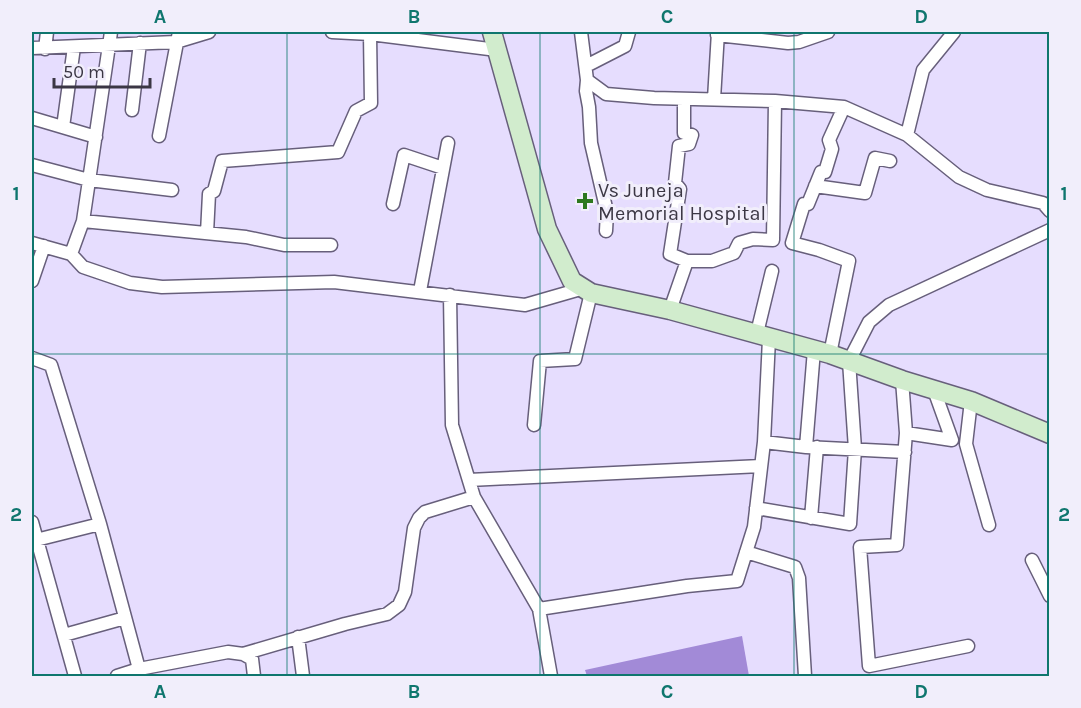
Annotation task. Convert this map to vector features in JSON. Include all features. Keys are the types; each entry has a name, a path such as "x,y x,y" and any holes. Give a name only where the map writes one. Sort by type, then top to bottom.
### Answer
{"main road":[{"path":"492,32 547,229 572,280 587,290 670,310 822,352 971,401 1050,434"}],"street":[{"path":"45,49 47,32"},
{"path":"71,254 83,220 111,32"},
{"path":"32,48 140,43 209,32"},
{"path":"332,32 370,34 497,50"},
{"path":"581,32 586,66 591,143 607,212 606,231"},
{"path":"586,66 626,46 629,32"},
{"path":"714,99 717,33 788,43 799,42 828,32"},
{"path":"907,135 923,70 954,32"},
{"path":"207,233 209,194 214,191 222,161 338,152 356,111 371,103 370,34"},
{"path":"159,136 177,37"},
{"path":"132,110 140,43"},
{"path":"63,127 74,47"},
{"path":"587,80 606,94 775,101 844,107 907,135 960,177 987,190 1043,203 1050,211"},
{"path":"684,99 684,133 692,135 689,144 679,146 675,183 680,189 670,254 687,261 712,261 734,253 739,243 753,239 773,240 775,101"},
{"path":"811,518 811,447 822,352 849,261 792,243 804,204 808,204 821,172 825,172 832,149 829,140 844,107"},
{"path":"32,118 96,137"},
{"path":"420,291 448,143"},
{"path":"393,204 404,155 443,168"},
{"path":"815,186 865,193 875,158 890,161"},
{"path":"32,165 89,180 172,190"},
{"path":"83,220 246,237 284,245 331,245"},
{"path":"756,508 850,524 855,450 849,361 868,322 889,305 1050,230"},
{"path":"32,243 71,254 83,267 130,284 162,287 334,282 525,305 587,290 575,359 540,361 534,425"},
{"path":"32,281 44,246"},
{"path":"670,310 687,261"},
{"path":"539,609 687,586 737,581 754,527 764,442 763,336 772,271"},
{"path":"450,295 452,425 474,497 539,609 551,676"},
{"path":"32,358 51,365 100,524 139,669"},
{"path":"902,380 906,433 897,545 860,547 869,666 968,646"},
{"path":"906,433 952,440 934,390"},
{"path":"971,401 966,444 989,525"},
{"path":"764,442 905,452"},
{"path":"469,480 761,466"},
{"path":"243,654 387,614 399,605 405,592 414,528 418,518 432,509 474,497"},
{"path":"32,522 34,541 75,676"},
{"path":"34,541 100,524"},
{"path":"746,552 795,567 800,579 805,676"},
{"path":"1032,560 1050,596"},
{"path":"64,635 125,618"},
{"path":"298,638 303,676"},
{"path":"117,676 139,669 228,652 243,654 252,659 254,676"}],"shaded area":[{"path":"742,636 749,676 587,676 585,670"}],"place":[{"name":"Vs Juneja Memorial Hospital","path":"585,201"}]}
